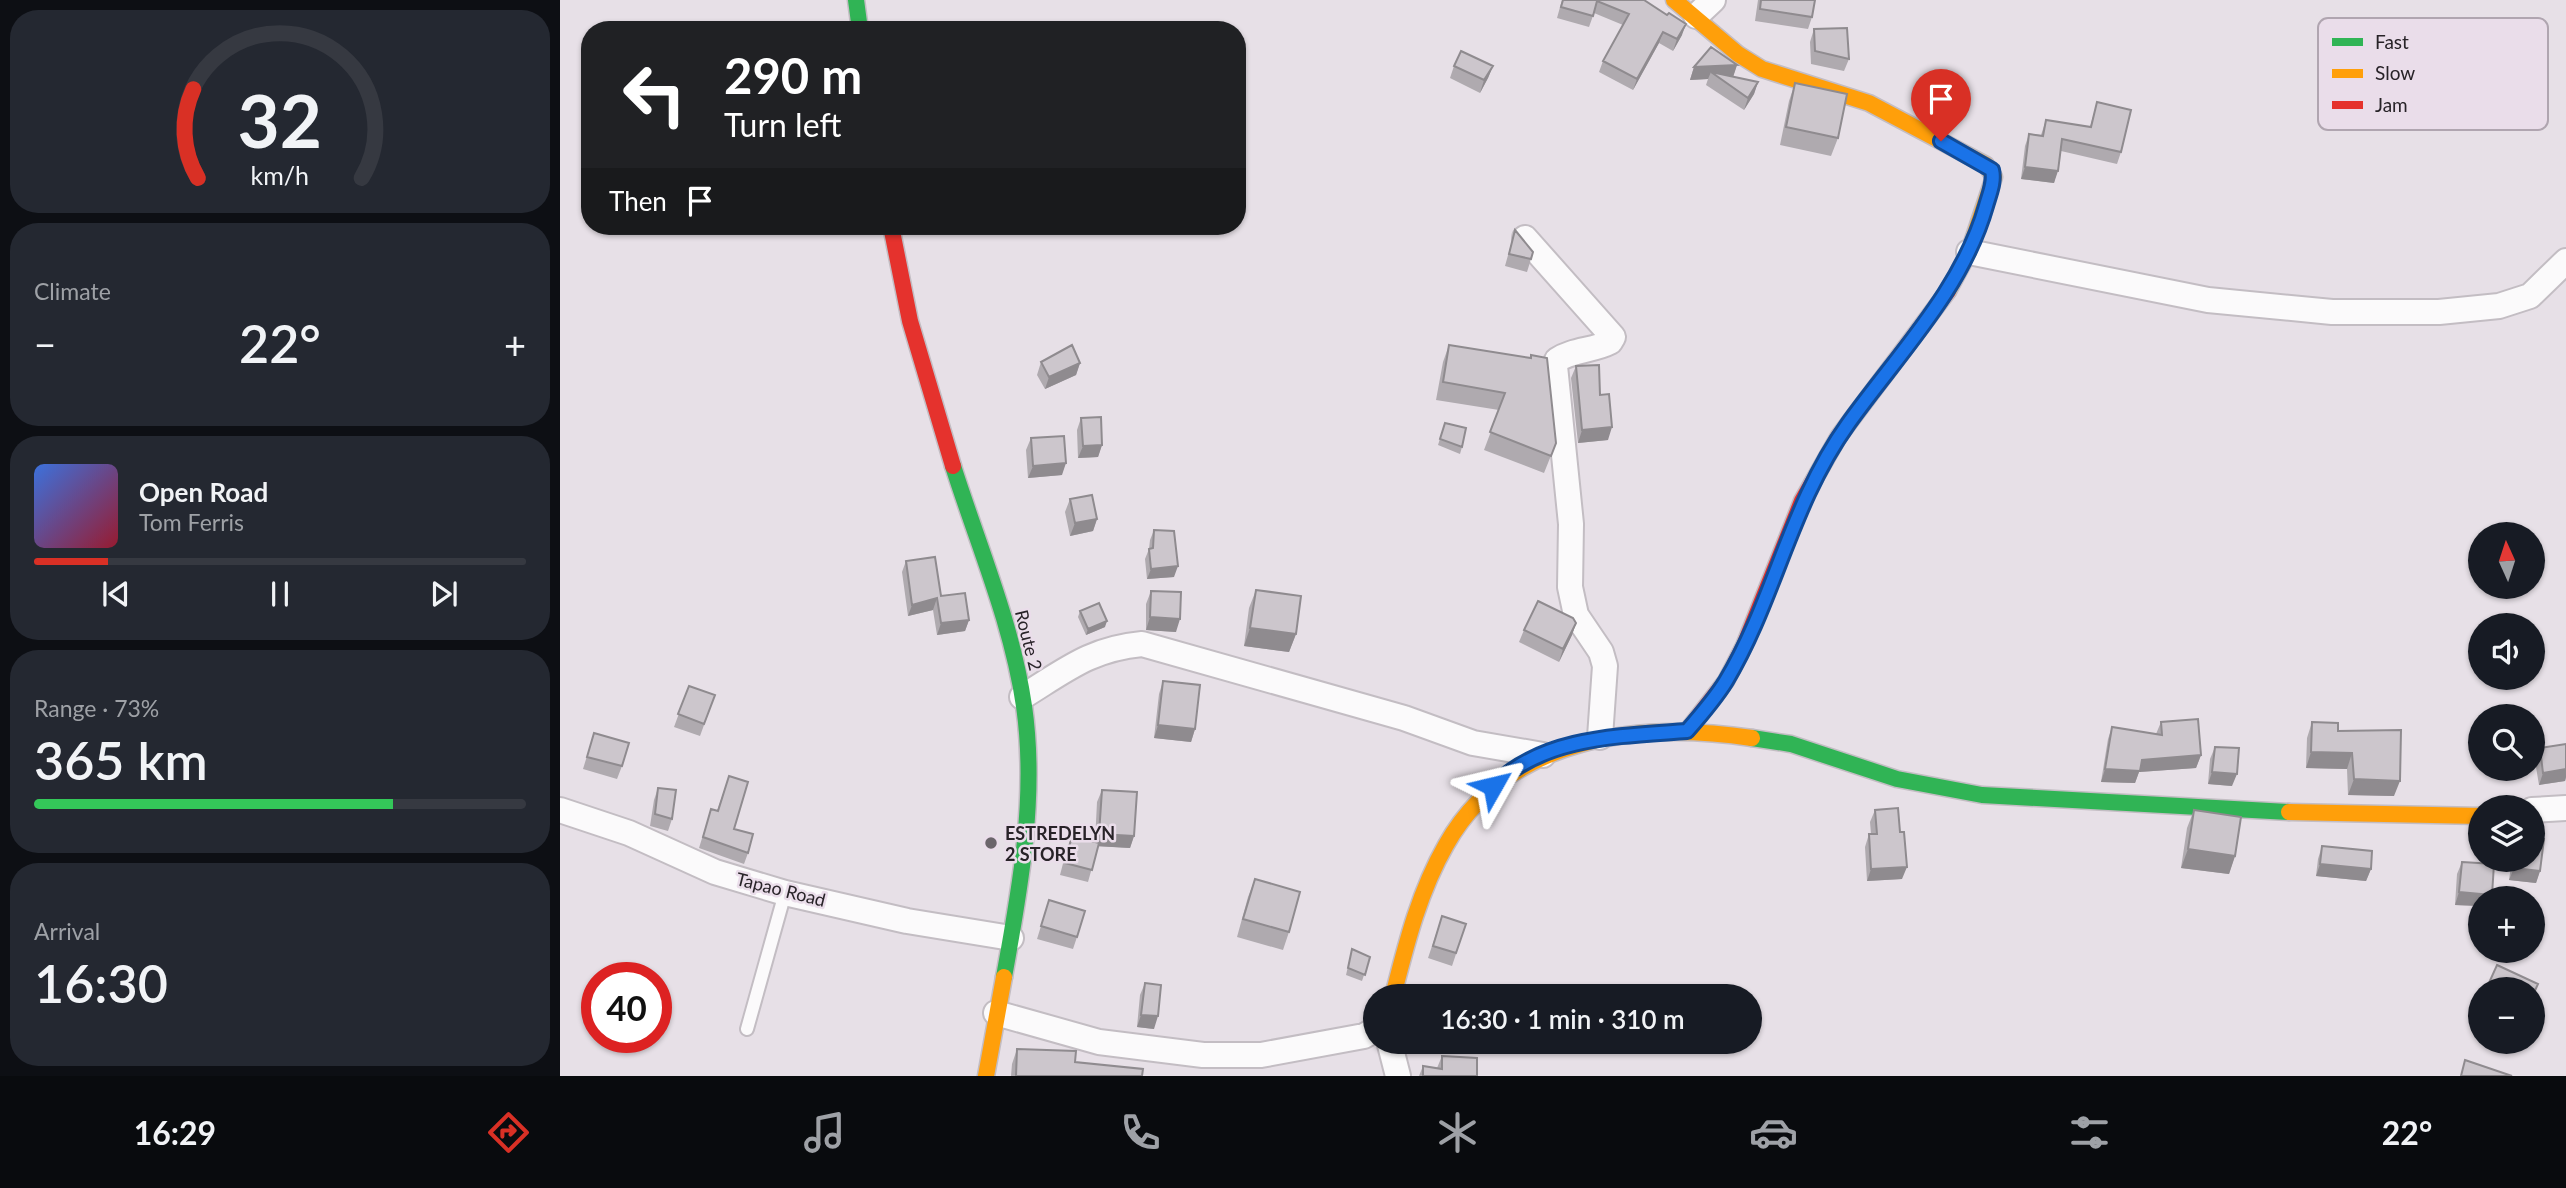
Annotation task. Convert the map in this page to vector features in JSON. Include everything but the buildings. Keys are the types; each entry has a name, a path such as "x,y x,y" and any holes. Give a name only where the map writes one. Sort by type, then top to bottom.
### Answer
{"main road":[{"path":"856,0 859,21"},
{"path":"1674,0 1704,8 1723,44 1764,70 1843,92 1885,109 1958,152 1989,166 1994,177 1969,252 1946,294 1892,362 1839,436 1802,501 1744,646 1726,681 1687,731"},
{"name":"Route 2","path":"893,235 916,341 956,476 1001,605 1022,697 1028,742 1026,809 1011,938 986,1076"},
{"path":"1395,984 1406,946 1430,884 1458,825 1505,774 1543,755 1600,737 1687,731 1784,743 1913,783 1965,793 2268,813 2468,816"}],"street":[{"path":"1525,238 1612,337 1610,342 1600,347 1575,350 1557,360 1555,366 1570,524 1570,587 1576,614 1601,652 1605,666 1600,737"},
{"path":"1969,252 2208,300 2332,312 2440,312 2499,306 2530,296 2566,261"},
{"path":"1022,697 1088,656 1112,647 1142,644 1404,718 1473,743 1543,755"},
{"path":"2545,809 2566,808"},
{"name":"Tapao Road","path":"560,810 629,833 715,872 785,893 907,921 1011,938"},
{"path":"996,1013 1099,1042 1203,1055 1261,1055 1363,1036"},
{"path":"1392,1054 1398,1076"}],"lane":[{"path":"747,1029 785,893"}],"traffic: fast":[{"path":"856,0 859,21"},
{"path":"953,466 1011,645 1019,675 1028,740 1025,842 1004,977"},
{"path":"1752,738 1791,744 1897,779 1982,795 2289,812"}],"traffic: slow":[{"path":"1674,0 1738,54 1762,69 1869,103 1986,165 1994,177 1969,252 1948,291"},
{"path":"1396,984 1414,919 1428,881 1446,845 1472,808 1504,780 1540,759 1580,744 1622,736 1665,732 1752,738"},
{"path":"2289,812 2468,816"},
{"path":"986,1076 1004,977"}],"traffic: jam":[{"path":"893,235 910,321 953,466"},
{"path":"1687,731 1726,681 1744,646 1802,501 1839,436 1948,291"}],"place":[{"name":"ESTREDELYN 2 STORE","path":"991,843"}],"route":[{"path":"1493,786 1505,774 1533,759 1600,737 1687,731 1713,700 1744,646 1802,501 1839,436 1892,362 1946,294 1969,252 1994,177 1989,166 1941,141"}]}
